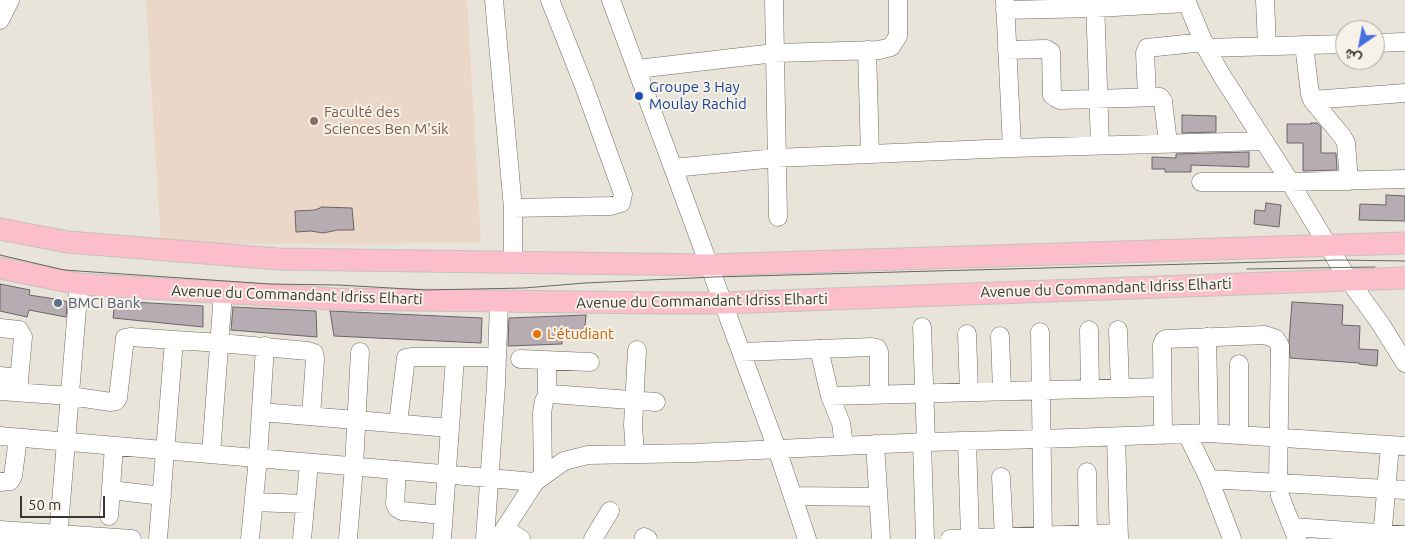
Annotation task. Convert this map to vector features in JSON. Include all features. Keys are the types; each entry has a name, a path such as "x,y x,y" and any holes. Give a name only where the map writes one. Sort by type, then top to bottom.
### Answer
{"main road":[{"path":"0,229 68,242 278,259 709,266 1405,243"},
{"name":"Avenue du Commandant Idriss Elharti","path":"0,268 79,284 334,299 724,304 1405,278"}],"street":[{"path":"0,20 10,0"},
{"path":"494,0 513,208 513,263"},
{"path":"513,208 611,206 621,203 623,194 584,86 550,0"},
{"path":"612,0 777,449 807,539"},
{"path":"774,0 778,217"},
{"path":"637,68 775,53 879,50 891,47 898,36 898,0"},
{"path":"1265,0 1267,46"},
{"path":"1012,148 1005,5 1186,2 1205,45 1222,76 1290,182 1348,279 1396,336 1405,363"},
{"path":"1096,4 1100,145"},
{"path":"1385,43 1405,42"},
{"path":"1147,96 1144,54 1147,48 1205,45 1335,44"},
{"path":"1304,45 1312,100 1346,143 1348,181"},
{"path":"1007,50 1046,49 1051,52 1052,95 1060,100 1160,97 1163,101 1168,143"},
{"path":"867,50 870,154"},
{"path":"1312,100 1405,93"},
{"path":"674,168 776,158 1012,148 1264,141"},
{"path":"1201,182 1405,179"},
{"path":"58,536 64,442 70,396 79,284"},
{"path":"211,454 223,293"},
{"path":"485,539 499,302"},
{"path":"922,327 925,539"},
{"path":"0,328 19,330 23,336 19,385"},
{"path":"1089,330 1090,389"},
{"path":"1118,330 1120,388"},
{"path":"1040,332 1043,537"},
{"path":"967,334 969,392"},
{"path":"1000,336 1002,391"},
{"path":"1163,435 1162,345 1164,340 1271,336 1279,343 1278,483 1280,496 1295,533 1405,535"},
{"path":"1206,337 1209,432"},
{"path":"0,376 19,385 70,396 111,402 116,401 118,398 125,338 220,342 308,351 314,353 315,359 311,416"},
{"path":"158,539 174,340"},
{"path":"250,539 258,458 265,346"},
{"path":"741,352 877,348 879,352 879,394"},
{"path":"819,349 830,396 841,423 844,446"},
{"path":"635,454 633,425 637,350"},
{"path":"348,539 360,352"},
{"path":"398,423 406,358 411,356 497,357"},
{"path":"442,539 456,358"},
{"path":"520,359 590,362"},
{"path":"539,478 542,413 547,396 546,360"},
{"path":"1239,364 1239,434"},
{"path":"0,391 19,385"},
{"path":"830,396 1162,387"},
{"path":"547,396 552,394 656,402"},
{"path":"261,412 450,428"},
{"path":"521,539 502,534 539,478 564,461 588,455 924,442 1116,437 1209,432 1398,446 1386,489 1382,536"},
{"path":"1186,434 1209,479 1232,539"},
{"path":"0,482 10,481 13,476 9,437 490,478 539,478"},
{"path":"950,539 1119,536 1116,437"},
{"path":"967,441 970,538"},
{"path":"875,444 881,539"},
{"path":"109,516 114,446"},
{"path":"302,539 309,463"},
{"path":"396,470 395,504 397,508 444,515"},
{"path":"1087,472 1088,536"},
{"path":"1001,477 1004,537"},
{"path":"1209,479 1405,490"},
{"path":"111,490 162,496"},
{"path":"793,496 878,496"},
{"path":"254,502 305,504"},
{"path":"593,539 610,511"},
{"path":"0,530 58,536 132,539"}],"shaded area":[{"name":"Faculté des Sciences Ben M'sik","path":"146,0 467,0 481,243 161,244"}],"building":[{"path":"1182,115 1216,116 1216,132 1182,133"},
{"path":"1317,123 1321,127 1321,153 1336,153 1337,170 1303,171 1303,143 1287,143 1287,124"},
{"path":"1249,152 1249,167 1191,165 1191,172 1165,172 1165,169 1152,169 1152,157 1176,158 1176,154"},
{"path":"1386,195 1405,196 1405,221 1359,220 1360,204 1386,205"},
{"path":"1266,203 1281,205 1279,227 1254,224 1255,210 1265,211"},
{"path":"322,207 352,208 354,230 338,230 323,233 311,231 296,232 295,211 315,210"},
{"path":"0,284 30,290 29,295 67,302 66,317 29,310 27,317 0,311"},
{"path":"115,301 203,306 203,327 113,318"},
{"path":"1292,302 1343,305 1342,325 1360,326 1359,349 1378,350 1377,366 1290,358 1289,341"},
{"path":"233,307 316,311 317,337 231,330"},
{"path":"330,311 482,318 481,343 334,336"},
{"path":"586,315 584,338 562,336 562,344 508,346 509,318"}],"tram line":[{"path":"0,255 64,270 270,284 338,285 426,290 524,288 714,277 1337,260 1405,261"},
{"path":"1247,269 1375,267"}],"place":[{"name":"Groupe 3 Hay Moulay Rachid","path":"639,96"},
{"name":"Faculté des Sciences Ben M'sik","path":"314,121"},
{"name":"BMCI Bank","path":"58,303"},
{"name":"L'étudiant","path":"537,334"}]}
